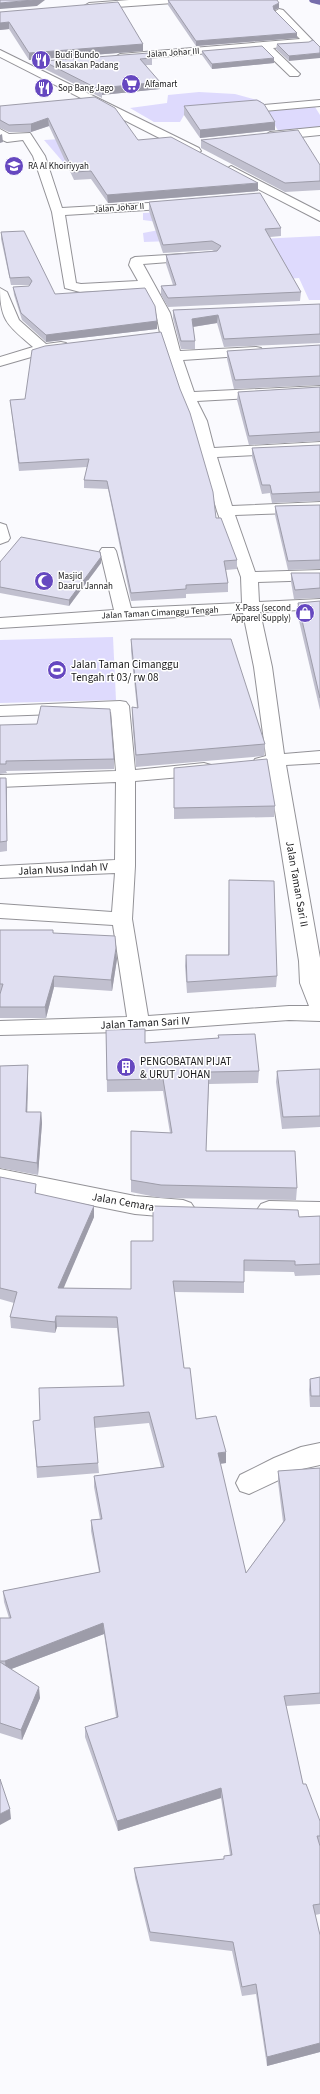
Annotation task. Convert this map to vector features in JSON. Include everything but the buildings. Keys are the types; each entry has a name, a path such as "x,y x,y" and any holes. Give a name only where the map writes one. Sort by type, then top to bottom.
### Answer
{"street":[{"path":"81,7 173,0"},
{"path":"279,12 301,34 314,33"},
{"name":"Jalan Johar III","path":"108,58 309,42 301,34"},
{"path":"266,46 294,74"},
{"path":"0,53 27,65 203,155"},
{"path":"27,65 49,63"},
{"path":"73,102 95,100"},
{"path":"264,108 318,106"},
{"path":"259,137 320,131"},
{"path":"0,133 7,138 26,136 39,156 54,204 58,212 70,285 80,288 147,284"},
{"path":"184,145 206,142"},
{"path":"223,166 320,217"},
{"path":"256,197 276,194"},
{"name":"Jalan Johar II","path":"58,212 189,203"},
{"path":"295,205 320,203"},
{"name":"Jalan Taman Sari II","path":"212,255 155,258 136,262 140,273 163,313 167,333 188,398 200,421 225,511 249,577 251,608 264,667 276,760 310,961 311,983 320,1008"},
{"path":"16,290 0,291 13,322 43,349"},
{"path":"163,313 178,312"},
{"path":"152,335 167,333"},
{"path":"0,362 43,349 74,344"},
{"path":"175,356 267,351"},
{"path":"188,398 320,390"},
{"path":"209,453 320,447"},
{"path":"225,511 320,507"},
{"path":"0,528 2,538 0,539"},
{"path":"108,551 124,614"},
{"path":"249,577 320,575"},
{"name":"Jalan Taman Cimanggu Tengah","path":"0,623 124,614 320,604"},
{"path":"0,711 120,706 126,776 125,866 122,920 139,1024"},
{"path":"244,765 276,760 320,757"},
{"path":"0,781 126,776 220,768"},
{"name":"Jalan Nusa Indah IV","path":"0,872 125,866"},
{"path":"0,911 122,920"},
{"name":"Jalan Taman Sari IV","path":"0,1028 139,1024 289,1014 320,1014"},
{"name":"Jalan Cemara","path":"0,1178 135,1205 160,1208 208,1209"},
{"path":"248,1210 320,1211"},
{"path":"249,1483 295,1461 310,1455 320,1454"}],"shaded area":[{"path":"199,92 235,94 261,101 262,110 184,115 180,122 154,122 130,108 167,103 168,95"},
{"path":"315,107 320,115 320,129 279,132 266,111"},
{"path":"61,139 69,169 44,140"},
{"path":"187,211 198,240 144,242 143,233 159,230 158,222 143,220 143,213"},
{"path":"320,236 320,300 309,300 299,278 255,282 237,240"},
{"name":"Jalan Taman Cimanggu Tengah rt 03/ rw 08","path":"113,637 116,700 0,703 0,640"}],"waterway":[{"path":"312,0 320,2"}],"place":[{"name":"Budi Bundo Masakan Padang","path":"41,60"},
{"name":"Alfamart","path":"131,84"},
{"name":"Sop Bang Jago","path":"44,88"},
{"name":"RA Al Khoiriyyah","path":"14,166"},
{"name":"Masjid Daarul Jannah","path":"44,581"},
{"name":"X-Pass (second Apparel Supply)","path":"305,613"},
{"name":"Jalan Taman Cimanggu Tengah rt 03/ rw 08","path":"57,670"},
{"name":"PENGOBATAN PIJAT & URUT JOHAN","path":"126,1067"}]}
